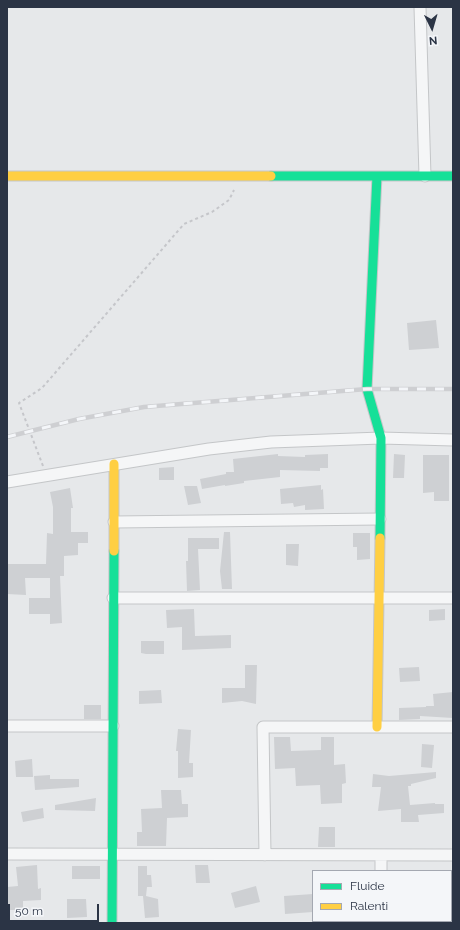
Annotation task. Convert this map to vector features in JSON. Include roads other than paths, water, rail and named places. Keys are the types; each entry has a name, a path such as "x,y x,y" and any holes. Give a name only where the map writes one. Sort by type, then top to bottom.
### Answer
{"street":[{"path":"420,7 425,176"},
{"path":"7,176 453,176"},
{"path":"377,176 367,389 381,438 377,727"},
{"path":"7,482 209,449 271,442 381,438 453,440"},
{"path":"112,923 114,464"},
{"path":"114,522 380,519"},
{"path":"113,598 453,598"},
{"path":"7,726 113,726"},
{"path":"265,855 263,727 453,727"},
{"path":"7,854 453,855"},
{"path":"381,855 381,870"}],"railway":[{"path":"7,437 79,419 144,407 367,389 453,389"}]}
